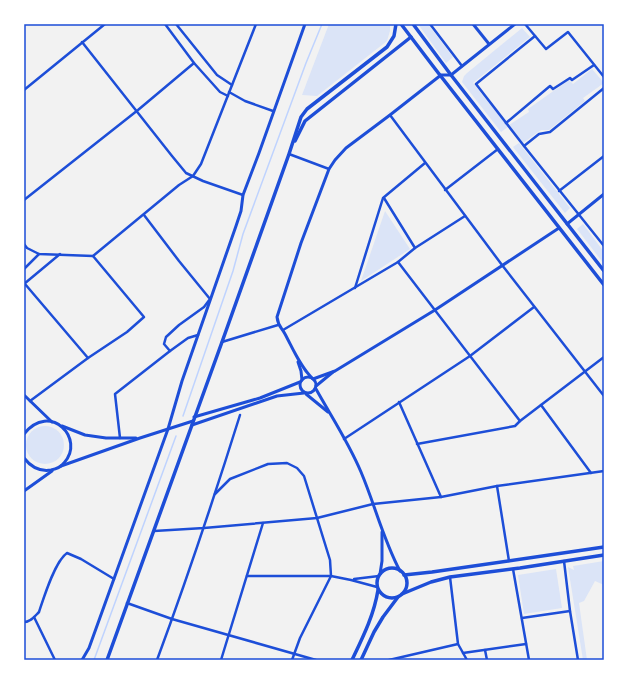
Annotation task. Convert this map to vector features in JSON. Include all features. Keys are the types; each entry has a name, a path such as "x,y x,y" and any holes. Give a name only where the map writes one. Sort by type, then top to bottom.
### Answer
{"main road":[{"path":"107,660 222,342 301,117 307,109 386,47 394,36 396,24"},
{"path":"401,24 604,286"},
{"path":"413,24 450,75 604,271"},
{"path":"289,154 305,121 411,37"},
{"path":"404,575 604,547"},
{"path":"361,660 380,622 398,597 402,594 431,582 450,577 604,555"},
{"path":"352,660 372,615 376,602 378,589 377,583 383,571 392,568 400,571 404,575 406,584 402,594"},
{"path":"378,589 381,594 389,598 398,597"}],"street":[{"path":"24,90 105,24"},
{"path":"165,24 194,63 220,92 228,96"},
{"path":"176,24 217,75 232,85"},
{"path":"24,244 27,248 39,254 93,256 179,185 193,176 201,164 256,24"},
{"path":"82,660 89,648 168,429 182,381 241,211 243,195 305,24"},
{"path":"430,24 462,66"},
{"path":"473,24 489,44"},
{"path":"400,571 382,530 360,470 316,387 316,382 306,373 283,330 278,325 276,317 301,243 329,169 335,160 346,148 441,75 450,75 458,70 515,24"},
{"path":"524,24 546,49 568,32 604,77"},
{"path":"535,36 476,84 604,246"},
{"path":"82,42 186,173 203,181 243,195"},
{"path":"24,200 194,63"},
{"path":"506,123 550,86 553,89 570,78 572,80 594,64"},
{"path":"600,73 604,70"},
{"path":"524,146 539,134 550,132 604,88"},
{"path":"229,92 245,101 274,111"},
{"path":"390,115 502,265 604,396"},
{"path":"445,190 498,149"},
{"path":"289,154 329,169"},
{"path":"560,191 604,156"},
{"path":"355,288 384,198 426,163"},
{"path":"567,224 604,195"},
{"path":"384,198 415,248"},
{"path":"144,215 210,300"},
{"path":"283,330 398,262 415,248 465,216"},
{"path":"24,458 29,465 36,469 45,471 54,469 140,438 277,396 313,392 316,387 335,371 435,310 559,228"},
{"path":"24,269 39,254"},
{"path":"60,254 25,284 88,358"},
{"path":"30,401 126,332 144,317 93,256"},
{"path":"398,262 520,421"},
{"path":"170,351 164,344 166,337 179,325 204,307 210,300"},
{"path":"344,439 470,356 534,307"},
{"path":"222,342 278,325"},
{"path":"120,438 114,394 188,338 198,335"},
{"path":"417,444 515,426 604,356"},
{"path":"297,358 301,371 300,388 330,415"},
{"path":"193,421 260,398 301,381 306,377 312,378 335,371"},
{"path":"24,395 52,422"},
{"path":"399,402 441,497"},
{"path":"541,405 591,473"},
{"path":"157,660 204,528 240,416"},
{"path":"24,434 29,427 44,421 52,422 86,435 106,438 140,438"},
{"path":"59,425 65,430 71,442 69,455 61,466"},
{"path":"215,494 230,479 268,464 288,463 297,468 304,476 330,560 331,576 300,638 292,660"},
{"path":"24,491 54,469"},
{"path":"153,531 317,518 373,504 441,497 497,486 604,471"},
{"path":"497,486 508,561"},
{"path":"221,660 263,522"},
{"path":"351,580 380,575 382,561 382,530"},
{"path":"24,622 27,622 39,612 57,564 63,555 67,553 81,559 114,578"},
{"path":"564,561 578,660"},
{"path":"513,569 529,660"},
{"path":"247,576 331,576 351,580 378,589"},
{"path":"450,577 458,644 467,660"},
{"path":"128,603 172,619 316,660"},
{"path":"522,618 570,611"},
{"path":"34,617 55,660"},
{"path":"389,660 458,644"},
{"path":"463,653 526,644"},
{"path":"485,650 487,660"}],"shaded area":[{"path":"329,24 390,24 390,31 387,41 317,96 302,95"},
{"path":"418,24 428,24 453,57 446,63"},
{"path":"522,28 530,37 473,83 508,127 501,132 462,82 467,73"},
{"path":"592,69 604,83 583,98 585,101 549,130 541,130 523,143 509,125 529,112 528,109 569,80 573,84"},
{"path":"519,143 570,208 565,213 513,147"},
{"path":"385,211 410,249 361,281"},
{"path":"583,224 604,252 604,264 577,229"},
{"path":"45,426 55,429 61,435 64,445 61,455 55,461 45,464 35,461 29,455 26,445 29,435 35,429"},
{"path":"604,561 604,585 595,581 584,601 579,603 587,660 583,660 568,567 574,570 573,566"},
{"path":"556,569 562,608 524,614 518,575"}],"waterway":[{"path":"183,416 233,271 243,234 306,63 322,24"},
{"path":"94,660 176,436"}]}
